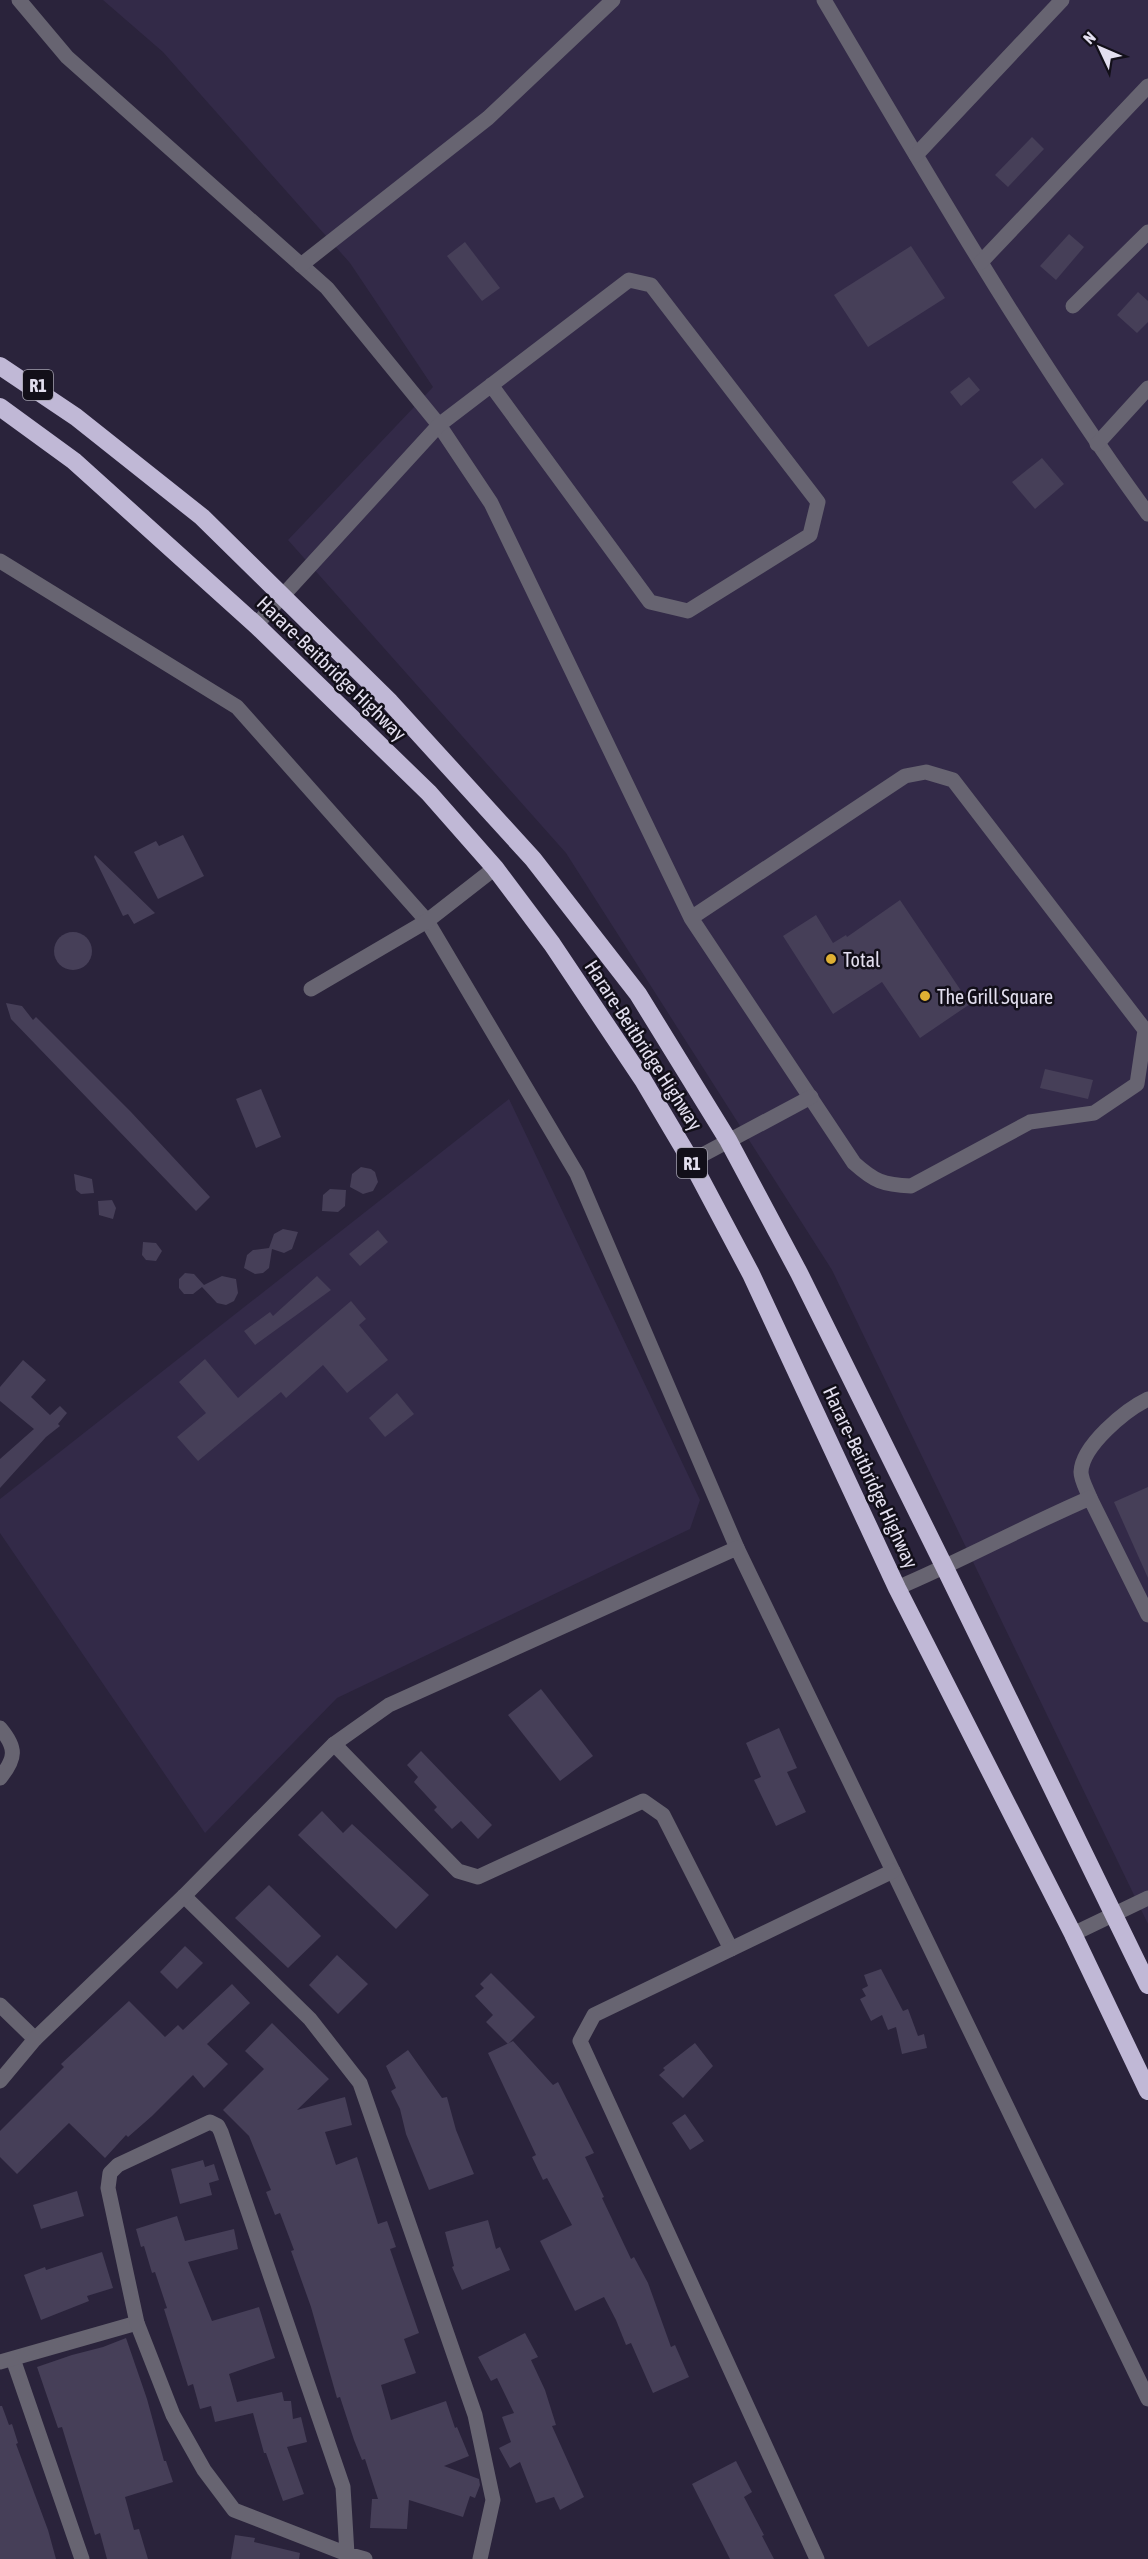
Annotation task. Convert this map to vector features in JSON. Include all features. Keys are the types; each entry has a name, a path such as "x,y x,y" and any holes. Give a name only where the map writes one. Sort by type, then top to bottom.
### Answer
{"highway":[{"name":"R1","path":"0,354 76,417"},
{"name":"Harare-Beitbridge Highway","path":"0,366 76,417 202,517 390,702 533,859 638,994 728,1140 799,1273 1148,1985"},
{"name":"Harare-Beitbridge Highway","path":"0,407 74,461 256,625 429,793 495,868 552,944 643,1080 691,1161 751,1274 897,1588 1073,1934 1148,2091"}],"street":[{"path":"19,0 67,57 327,288 439,425 490,502 692,918 811,1097 824,1121 854,1163 872,1179 889,1185 910,1186 1030,1122 1094,1113 1137,1084 1145,1030 952,780 926,772 905,776 692,918"},
{"path":"301,265 488,118 613,0"},
{"path":"824,0 981,262 1097,444 1145,505"},
{"path":"915,155 1062,0"},
{"path":"981,262 1148,86"},
{"path":"1072,306 1148,232"},
{"path":"256,625 439,425 491,385 629,280 651,285 818,502 810,535 688,611 650,602 491,385"},
{"path":"1097,444 1148,388"},
{"path":"0,561 237,707 427,921 577,1174 737,1548 1148,2399"},
{"path":"311,989 427,921 495,868"},
{"path":"691,1161 811,1097"},
{"path":"1148,1399 1137,1404 1092,1444 1083,1458 1081,1475 1090,1498 1148,1615"},
{"path":"897,1588 945,1568 1029,1524 1090,1498"},
{"path":"0,2081 35,2039 184,1896 334,1744 389,1705 737,1548"},
{"path":"0,1728 13,1748 12,1762 0,1778"},
{"path":"334,1744 458,1871 478,1877 643,1801 663,1815 731,1949"},
{"path":"817,2559 580,2041 594,2015 893,1871"},
{"path":"184,1896 310,2019 360,2083 475,2415 493,2500 480,2559"},
{"path":"1073,1934 1148,1898"},
{"path":"0,2005 35,2039"},
{"path":"346,2554 343,2487 220,2132 215,2123 210,2122 118,2165 111,2173 108,2188 137,2324 173,2415 204,2470 234,2510 346,2554 365,2559"},
{"path":"82,2559 6,2361 137,2324"}],"shaded area":[{"path":"103,0 1148,0 1148,1924 832,1270 566,853 288,540 433,387 350,263 163,52"},
{"path":"509,1099 700,1500 690,1529 337,1698 205,1833 0,1533 0,1499"}],"building":[{"path":"1032,137 1044,149 1008,187 995,175"},
{"path":"1069,234 1084,247 1056,280 1040,266"},
{"path":"465,242 500,288 482,301 447,256"},
{"path":"911,246 945,298 868,347 834,295"},
{"path":"1138,292 1148,301 1148,322 1137,333 1117,315"},
{"path":"969,377 980,390 961,406 950,392"},
{"path":"1042,458 1064,484 1035,509 1012,482"},
{"path":"183,835 204,876 158,899 134,852 156,841 159,846"},
{"path":"95,855 155,913 134,924 128,914 123,916"},
{"path":"900,900 970,1004 920,1038 882,982 833,1014 783,936 816,915 833,943 846,935 847,937"},
{"path":"73,932 86,938 92,951 86,964 73,970 60,964 54,951 60,938"},
{"path":"6,1003 22,1006 33,1020 36,1017 131,1112 210,1197 196,1211 11,1019"},
{"path":"1045,1069 1093,1080 1088,1099 1040,1088"},
{"path":"261,1089 281,1137 256,1148 236,1099"},
{"path":"361,1167 375,1172 378,1182 373,1191 363,1194 350,1187 352,1174"},
{"path":"74,1174 92,1179 94,1193 81,1194 76,1190"},
{"path":"330,1189 346,1190 345,1206 338,1212 322,1211 323,1195"},
{"path":"112,1200 116,1208 113,1219 99,1215 98,1201"},
{"path":"283,1229 298,1232 292,1249 284,1253 272,1249 269,1268 263,1273 255,1274 244,1268 247,1255 253,1250 269,1248 274,1234"},
{"path":"378,1230 388,1242 360,1266 349,1254"},
{"path":"143,1242 156,1243 162,1251 156,1261 146,1260 142,1255"},
{"path":"185,1273 194,1274 204,1285 222,1276 236,1279 238,1293 234,1301 226,1305 217,1303 202,1287 193,1294 184,1294 179,1288 179,1279"},
{"path":"317,1276 331,1290 255,1345 244,1331 270,1312 273,1316"},
{"path":"351,1301 366,1319 359,1325 388,1360 347,1393 323,1365 286,1398 281,1392 198,1461 177,1437 206,1413 179,1382 205,1359 238,1398"},
{"path":"23,1360 46,1380 31,1397 50,1415 60,1406 67,1413 58,1424 60,1426 46,1437 0,1488 0,1459 34,1429 0,1401 0,1387"},
{"path":"397,1393 414,1414 385,1437 369,1418"},
{"path":"1148,1487 1148,1578 1114,1502"},
{"path":"541,1689 593,1756 560,1781 508,1715"},
{"path":"779,1728 797,1768 787,1772 806,1812 776,1826 754,1780 761,1777 746,1743"},
{"path":"421,1751 492,1825 478,1839 461,1821 452,1829 434,1810 437,1807 414,1782 418,1777 407,1765"},
{"path":"322,1811 343,1833 352,1824 429,1895 396,1929 298,1835"},
{"path":"269,1885 321,1936 288,1968 235,1918"},
{"path":"185,1946 203,1963 177,1989 160,1972"},
{"path":"337,1955 368,1984 338,2014 309,1985"},
{"path":"881,1969 903,2011 908,2009 918,2036 924,2034 927,2048 902,2054 896,2027 888,2030 882,2015 871,2021 860,1999 866,1996 862,1989 868,1986 864,1975"},
{"path":"491,1973 535,2017 508,2044 486,2022 493,2015 475,1996 484,1988 480,1984"},
{"path":"232,1984 250,2003 207,2044 228,2064 204,2088 193,2075 152,2116 128,2137 126,2135 105,2158 69,2123 17,2174 0,2157 0,2131 64,2067 61,2064 129,2001 165,2037 178,2025 183,2030"},
{"path":"272,2023 329,2079 297,2110 345,2097 352,2125 325,2132 336,2165 357,2157 378,2224 387,2221 396,2247 390,2249 419,2333 404,2339 416,2373 381,2385 391,2420 446,2401 455,2428 457,2427 469,2456 444,2466 479,2479 480,2485 475,2498 470,2496 463,2517 409,2500 407,2529 370,2528 372,2499 378,2499 365,2459 362,2460 354,2440 340,2397 337,2398 311,2307 291,2251 294,2250 280,2213 275,2215 266,2192 271,2190 249,2136 223,2110 264,2069 245,2051"},
{"path":"513,2041 553,2085 558,2082 594,2153 585,2157 604,2197 602,2198 631,2259 634,2257 648,2283 671,2347 675,2345 689,2377 653,2393 631,2343 626,2345 604,2297 575,2311 540,2241 572,2225 547,2178 543,2180 532,2157 536,2155 488,2053"},
{"path":"695,2043 713,2066 683,2098 659,2075 665,2070 663,2068"},
{"path":"408,2050 442,2098 447,2097 456,2130 474,2174 429,2190 406,2134 400,2109 391,2091 396,2088 386,2066"},
{"path":"685,2114 704,2141 690,2150 672,2123"},
{"path":"203,2160 205,2167 214,2164 219,2180 209,2183 212,2195 180,2204 171,2169"},
{"path":"77,2191 84,2216 41,2229 33,2205"},
{"path":"177,2216 185,2241 234,2229 238,2249 188,2262 212,2321 259,2307 275,2358 229,2374 237,2402 282,2392 284,2401 291,2401 293,2419 301,2417 307,2442 287,2447 304,2494 283,2501 266,2453 264,2453 253,2413 215,2422 211,2406 200,2409 193,2384 188,2386 164,2309 167,2308 155,2272 152,2273 136,2229"},
{"path":"488,2220 496,2249 500,2247 510,2270 462,2290 452,2267 454,2266 445,2232"},
{"path":"102,2252 113,2288 87,2296 89,2301 41,2320 24,2275"},
{"path":"525,2333 538,2357 531,2360 545,2390 556,2425 552,2426 584,2497 560,2510 554,2497 536,2503 520,2462 510,2468 499,2448 511,2442 502,2417 514,2413 497,2378 491,2381 478,2357"},
{"path":"126,2338 147,2399 164,2461 166,2461 173,2482 125,2497 134,2530 139,2529 148,2559 107,2559 100,2533 95,2535 62,2427 58,2428 37,2367"},
{"path":"0,2406 2,2406 9,2425 12,2424 18,2443 16,2444 48,2530 56,2559 0,2559"},
{"path":"736,2461 752,2492 744,2497 774,2559 730,2559 692,2484"},
{"path":"235,2535 255,2538 254,2542 300,2553 299,2559 231,2559"}],"place":[{"name":"Total","path":"831,959"},
{"name":"The Grill Square","path":"925,996"}]}
